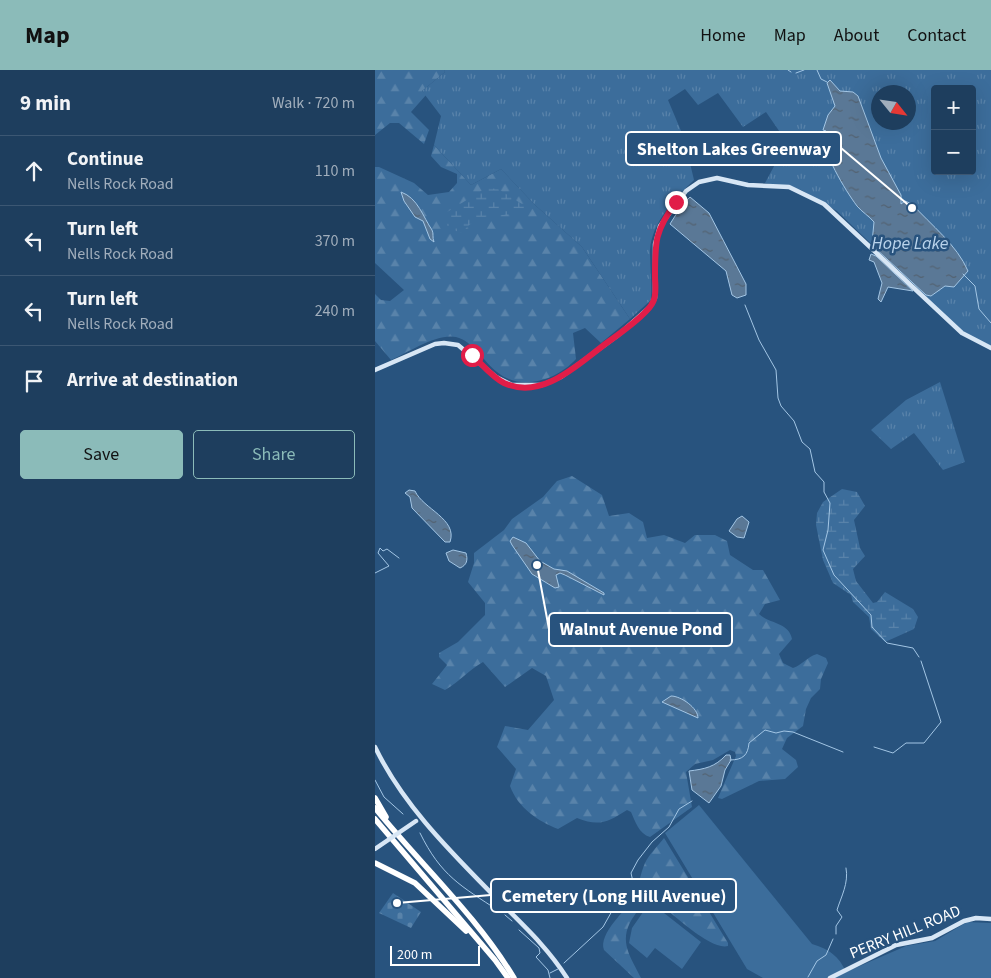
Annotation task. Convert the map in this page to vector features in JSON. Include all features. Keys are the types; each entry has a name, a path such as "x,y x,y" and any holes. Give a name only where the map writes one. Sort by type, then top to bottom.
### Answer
{"highway":[{"path":"375,798 401,837"},
{"path":"375,808 487,937 514,978"},
{"path":"375,819 495,960 507,978"},
{"path":"375,862 404,876 424,890 495,960"}],"main road":[{"path":"375,370 435,344 444,343 465,350 496,377 512,385 542,385 561,377 617,336 651,307 655,298 655,244 660,226 686,191 699,182 717,178 748,185 789,187 824,204 962,333 991,348"},
{"path":"375,748 418,819 537,938 552,955 567,978"},
{"path":"375,849 418,819"},
{"name":"PERRY HILL ROAD","path":"830,978 896,946 938,936 963,921 976,918 991,920"}],"green space":[{"path":"375,70 444,70 445,72 422,91 426,95 411,112 429,130 424,144 399,123 390,123 375,135"},
{"path":"444,70 991,70 991,346 963,332 837,211 801,190 765,183 779,157 784,138 766,112 743,127 718,93 698,105 685,89 668,100 684,138 694,180 672,203 655,230 650,250 651,300 630,319 582,247 535,205 501,169 471,185 434,145 441,116 422,91 445,72"},
{"path":"434,145 471,185 501,169 535,205 582,247 630,319 601,343 585,328 573,333 576,359 559,373 538,381 517,381 507,378 492,368 468,343 456,337 432,340 391,360 375,341 375,294 381,300 390,301 404,290 375,263 375,167 379,167 414,183 428,195 449,192 457,183 457,174 441,167 431,156"},
{"path":"486,188 498,189 525,206 522,212 483,218 469,225 462,233 448,228 444,214"},
{"path":"940,382 965,462 943,470 914,433 891,449 871,430 906,400"},
{"path":"572,476 602,495 609,516 629,513 643,522 647,538 664,535 685,543 695,535 715,535 727,541 730,555 753,570 763,570 780,600 765,604 759,614 783,626 790,633 792,639 779,654 783,663 793,668 817,654 826,658 828,663 821,679 820,689 811,698 806,709 803,726 787,738 782,749 796,760 798,767 785,779 759,781 722,799 718,798 736,756 735,752 730,750 713,760 695,764 686,772 692,807 650,837 640,830 631,812 627,810 614,818 597,823 577,818 558,829 536,818 518,801 510,786 516,769 497,747 505,726 528,730 554,700 546,676 532,668 505,687 483,662 445,690 432,684 447,665 439,657 439,653 458,642 485,615 485,603 468,582 474,563 474,553 504,530 512,519 543,497 557,481"},
{"path":"842,489 857,492 865,506 854,520 860,548 865,556 853,569 856,581 873,603 877,602 885,592 913,609 918,617 914,629 885,642 871,629 869,617 853,602 851,595 833,583 823,560 816,525 817,513 823,502"},
{"path":"699,805 812,944 833,954 846,972 906,946 935,941 967,922 991,923 991,978 763,978 747,969 665,833"},
{"path":"664,838 728,943 728,946 721,946 703,938 661,905 655,901 647,900 632,919 626,935 630,956 641,978 634,978 604,950 603,943 609,929 634,897 643,867 651,853"},
{"path":"393,893 421,912 411,928 379,913"},
{"path":"650,902 701,942 682,969 655,948 647,958 629,943 632,928"}],"water":[{"name":"Hope Lake","path":"830,80 840,91 853,92 858,96 881,158 901,195 901,204 905,201 912,204 943,236 963,262 968,271 954,287 945,286 931,296 926,295 875,248 872,243 874,222 857,206 846,190 826,150 823,132 826,131 823,130 828,115 835,106 827,83"},
{"path":"401,192 416,203 432,230 434,242 430,239 423,221 415,217 404,201"},
{"path":"690,197 709,213 746,284 746,295 737,298 732,295 726,271 670,224 682,205"},
{"path":"871,254 876,256 913,291 888,287 881,302 878,299 882,283 874,262 869,260"},
{"path":"409,490 415,491 445,521 451,534 450,542 445,542 412,508 410,497 405,493"},
{"path":"742,516 749,522 744,538 737,537 729,531 737,519"},
{"path":"513,537 526,543 540,561 554,569 567,571 604,593 604,595 560,573 556,575 559,587 555,588 532,574 512,545 510,541"},
{"path":"453,550 466,553 466,562 460,568 449,561 446,553"},
{"path":"571,621 586,628 582,642 577,647 567,625"},
{"path":"671,696 688,703 695,710 698,718 662,702"},
{"path":"726,755 730,755 731,760 725,770 721,786 709,803 692,790 689,771 709,767"}],"waterway":[{"path":"796,73 804,70"},
{"path":"817,70 821,79 827,82"},
{"path":"963,274 975,286 979,309 991,323"},
{"path":"745,305 759,340 776,370 778,398 781,406 794,421 802,442 810,449 815,472 824,482 824,492 830,503 828,530 823,550 834,575 871,615 872,627 887,643 913,648 919,657"},
{"path":"375,573 389,566 378,553 380,548 383,551 387,549 399,558"},
{"path":"874,747 893,753 906,743 924,743 941,722 921,661"},
{"path":"730,760 744,756 749,743 765,730 776,733 784,731 793,732 843,752"},
{"path":"375,780 384,797 403,814"},
{"path":"564,963 603,927 612,911 628,894 633,882 631,873 638,860 652,842 669,827 679,809 692,801"},
{"path":"420,833 436,860 453,879 499,911"},
{"path":"836,934 836,926 842,917 837,910 846,884 846,868"},
{"path":"505,915 512,921"},
{"path":"519,930 539,948 540,953 536,957 548,970 550,978"},
{"path":"808,977 817,961 826,955 833,939"},
{"path":"550,973 558,969"}],"place":[{"name":"Shelton Lakes Greenway","path":"912,208"},
{"name":"Walnut Avenue Pond","path":"537,565"},
{"name":"Cemetery (Long Hill Avenue)","path":"397,903"}],"route":[{"path":"472,355 496,377 512,385 542,385 552,382 573,369 617,336 651,307 655,292 655,244 660,226 676,202"}]}
